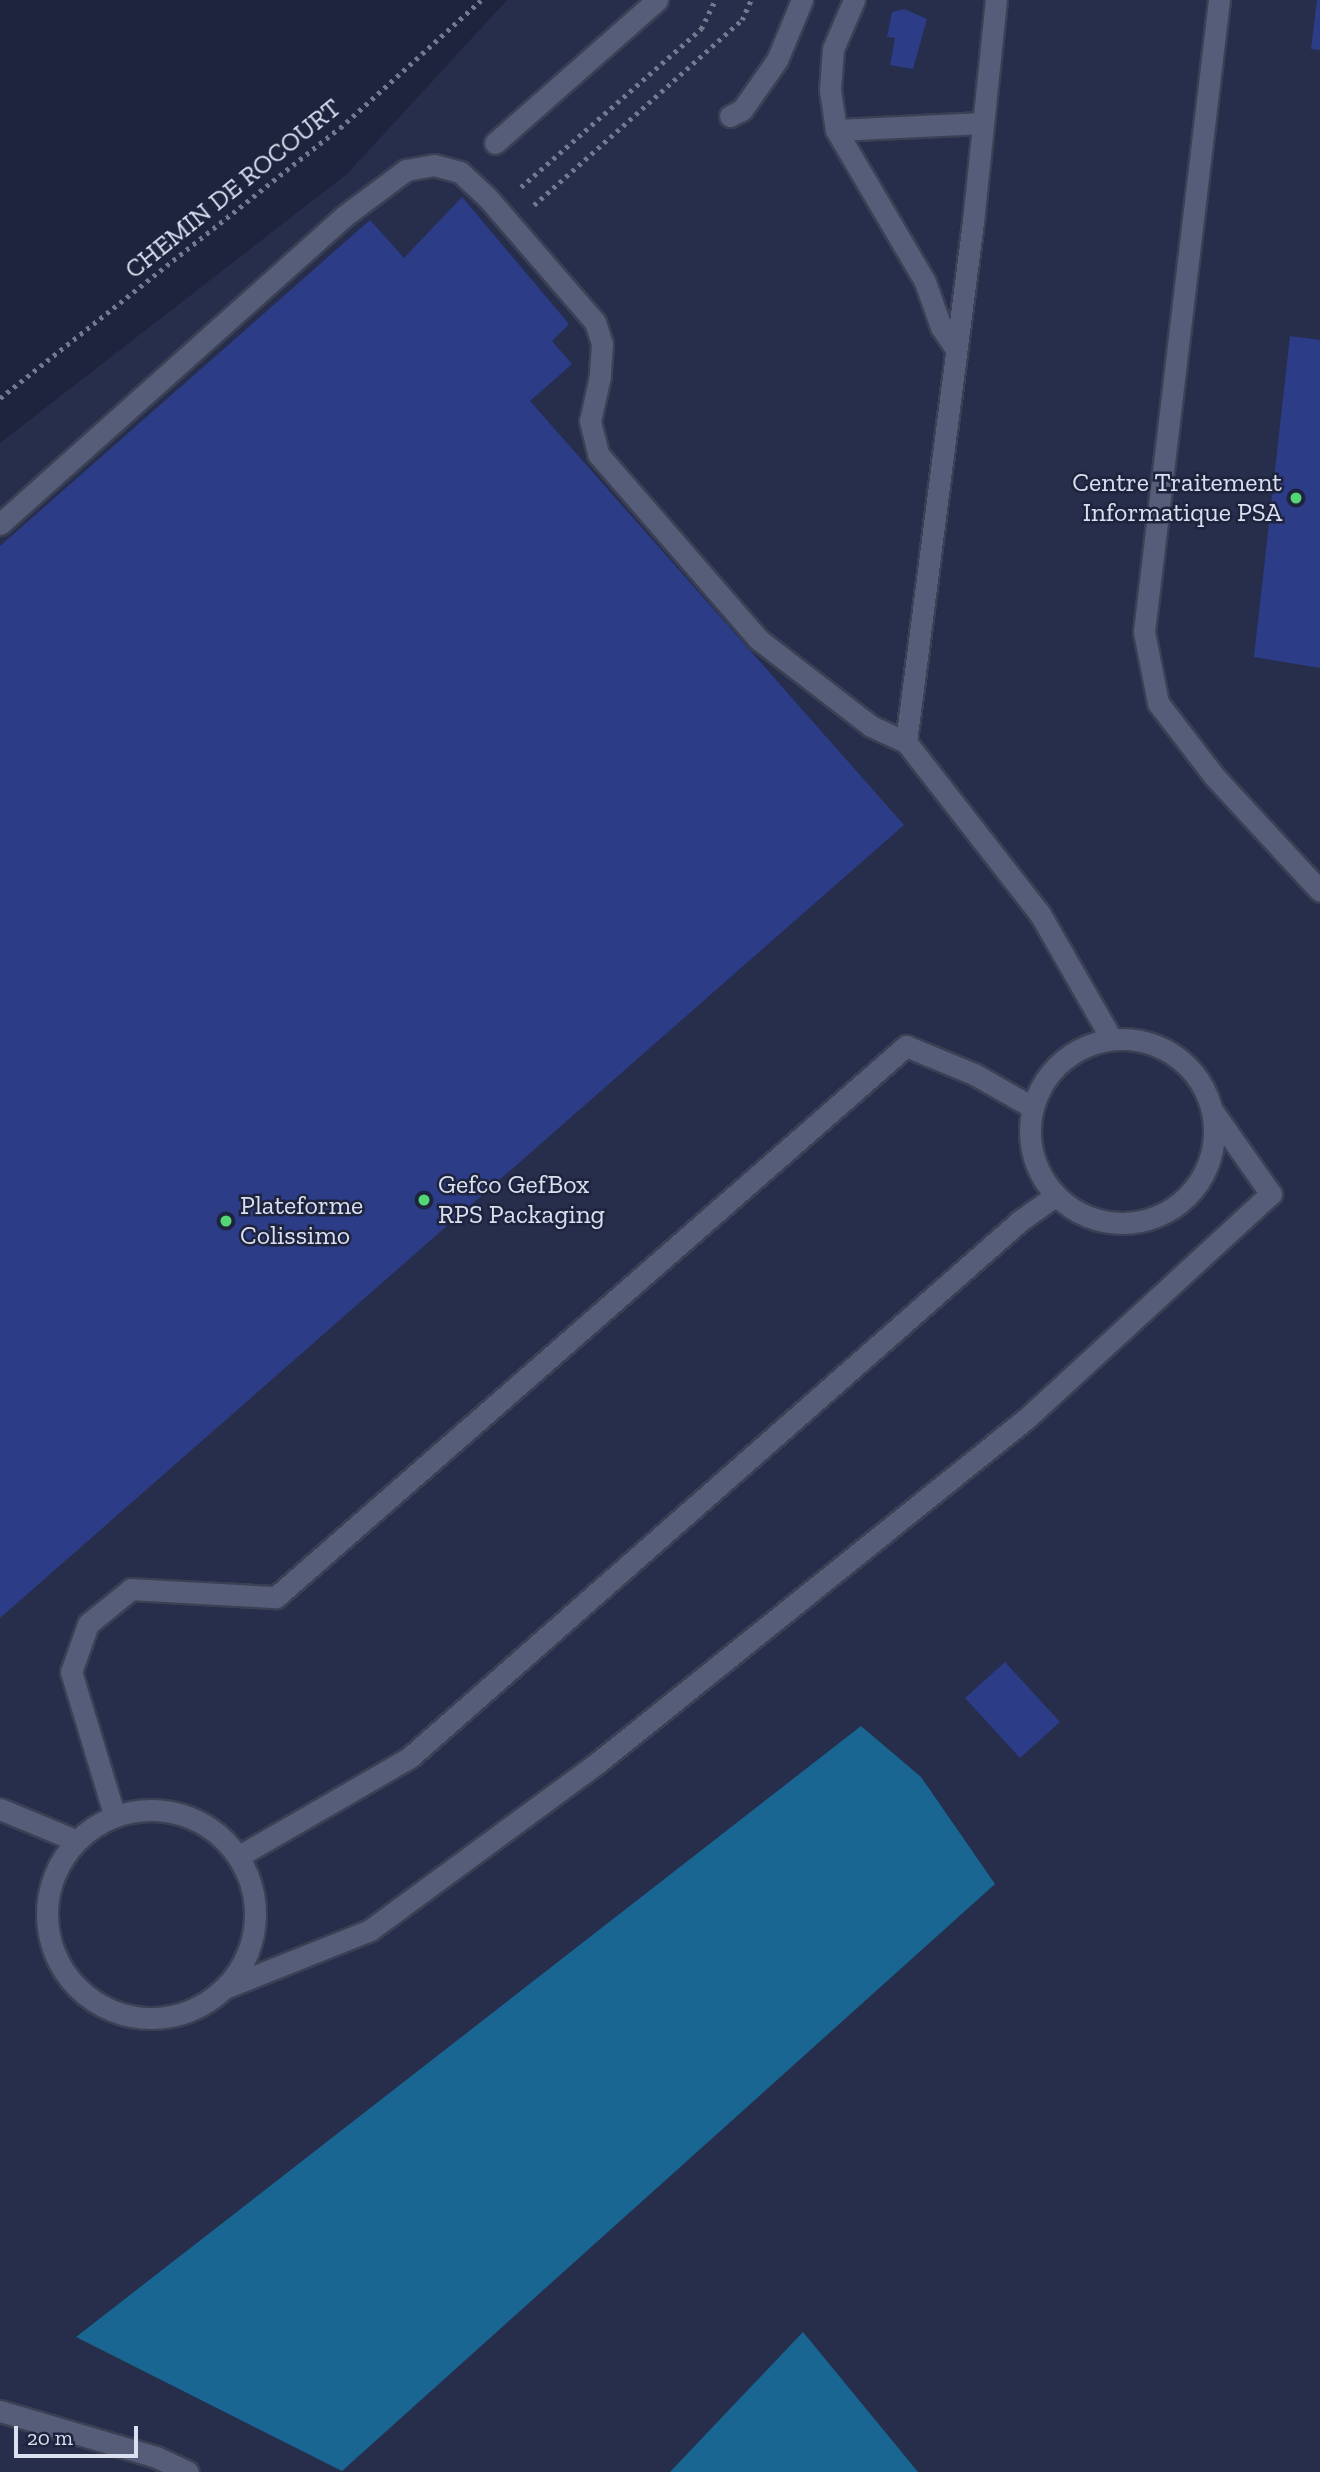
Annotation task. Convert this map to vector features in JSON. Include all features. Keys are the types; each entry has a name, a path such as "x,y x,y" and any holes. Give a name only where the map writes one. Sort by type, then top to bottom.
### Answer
{"lane":[{"path":"495,143 657,0"},
{"path":"730,116 741,110 777,60 802,0"},
{"path":"854,0 832,49 830,90 836,130 925,282 941,327 955,348"},
{"path":"906,742 996,0"},
{"path":"1219,0 1144,632 1158,704 1214,776 1320,891"},
{"path":"836,130 983,123"},
{"path":"0,524 343,217 406,170 434,165 460,172 512,225 595,322 602,344 600,376 590,421 598,454 758,639 871,726 906,742 1040,914 1111,1038"},
{"path":"227,1987 251,1947 256,1900 239,1856 206,1823 161,1808 114,1814 75,1840 50,1880 45,1927 62,1972 96,2005 141,2019 187,2013 227,1987 370,1930 596,1764 1047,1401 1271,1194 1214,1114 1201,1081 1178,1056 1146,1041 1111,1038 1077,1050 1048,1074 1032,1107 1030,1139 1037,1170 1055,1196 1083,1216 1115,1224 1149,1220 1179,1205 1202,1180 1214,1147 1214,1114"},
{"path":"114,1814 71,1672 88,1624 131,1590 276,1597 906,1046 974,1074 1032,1107"},
{"path":"239,1856 409,1758 1010,1229 1055,1196"},
{"path":"0,1809 75,1840"},
{"path":"0,2411 156,2457 188,2472"}],"path":[{"name":"CHEMIN DE ROCOURT","path":"0,398 329,137 481,0"},
{"path":"486,197 502,182 514,193 701,29 715,0"},
{"path":"512,225 742,20 751,0"}],"shaded area":[{"path":"507,0 1320,0 1320,2472 0,2472 0,443 347,174"},
{"path":"861,1726 921,1777 995,1884 342,2471 76,2337"},
{"path":"803,2332 918,2472 670,2472"}],"building":[{"path":"1317,0 1320,0 1320,50 1311,49"},
{"path":"904,9 927,19 913,69 890,65 895,38 887,37 892,12"},
{"name":"Plateforme Colissimo","path":"462,197 569,324 552,341 572,364 530,401 904,825 0,1618 0,546 370,220 404,258"},
{"name":"Centre Traitement Informatique PSA","path":"1290,336 1320,340 1320,668 1254,657"},
{"path":"1005,1662 1060,1722 1020,1758 965,1698"}],"place":[{"name":"Centre Traitement Informatique PSA","path":"1296,498"},
{"name":"Gefco GefBox RPS Packaging","path":"424,1200"},
{"name":"Plateforme Colissimo","path":"226,1221"}]}
